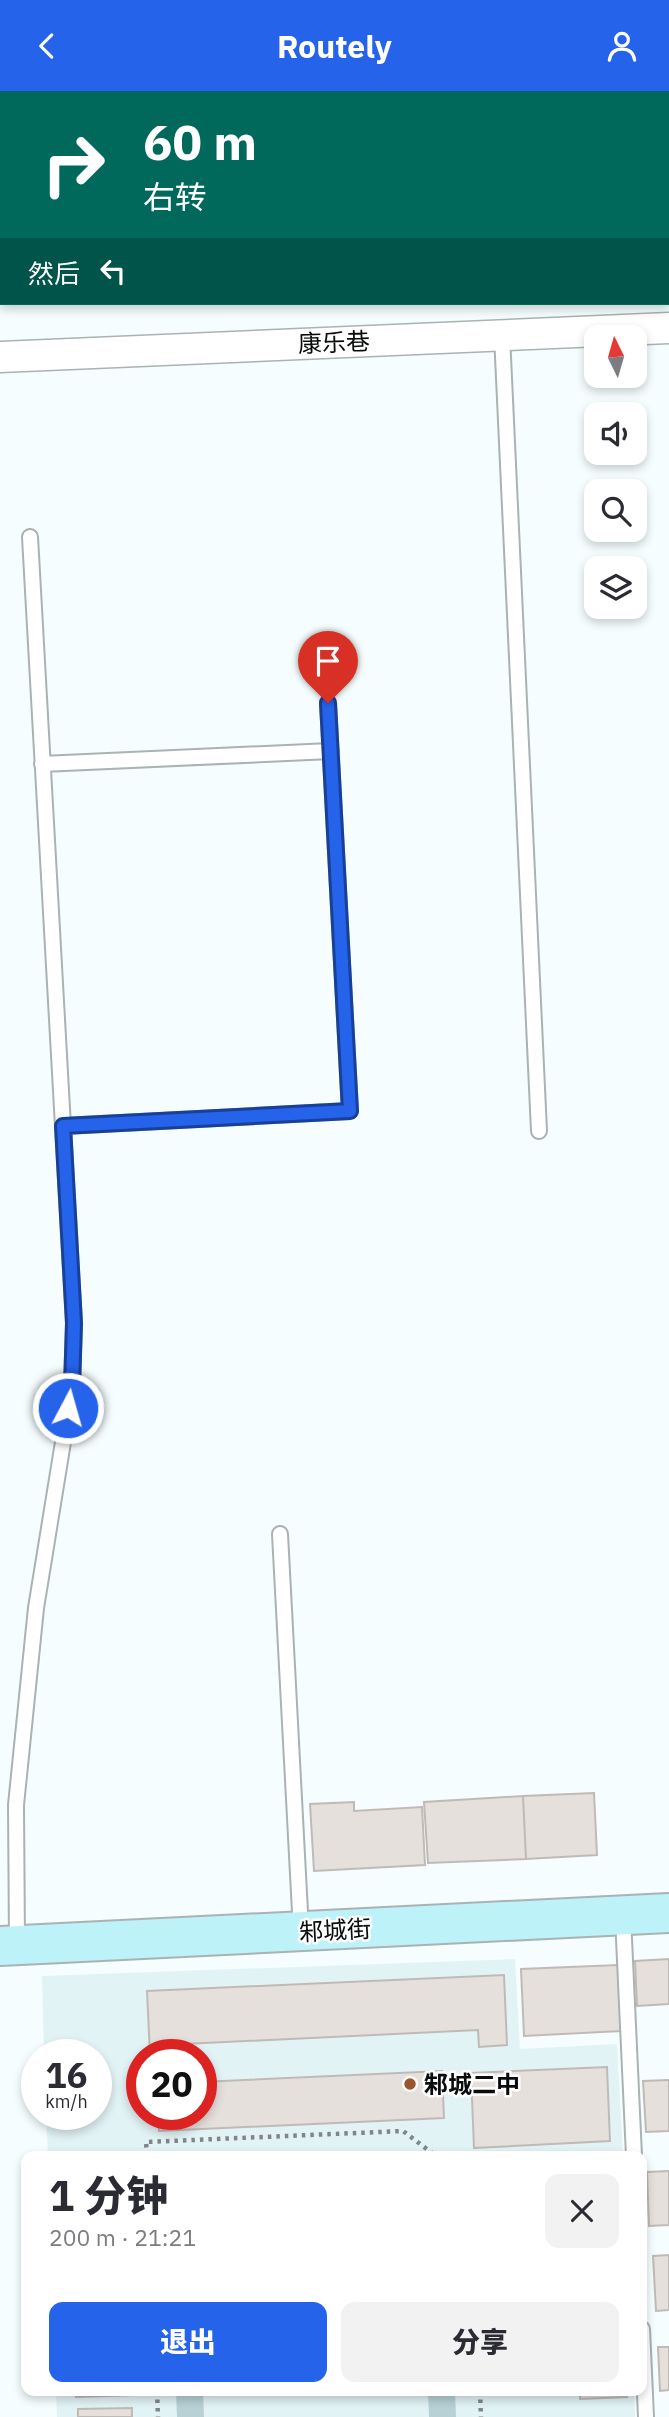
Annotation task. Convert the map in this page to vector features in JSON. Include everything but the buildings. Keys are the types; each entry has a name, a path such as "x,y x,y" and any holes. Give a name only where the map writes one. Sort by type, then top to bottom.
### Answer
{"street":[{"name":"康乐巷","path":"0,357 669,328"},
{"name":"邾城街","path":"8,1946 669,1913"}],"lane":[{"path":"502,335 539,1131"},
{"path":"8,1946 17,1792 36,1608 72,1387 74,1323 30,537"},
{"path":"63,1126 350,1111 328,703"},
{"path":"42,764 331,751"},
{"path":"280,1534 301,1931"},
{"path":"622,1915 634,2151"},
{"path":"645,2396 646,2417"}],"path":[{"path":"147,2151 146,2142 403,2131 429,2151"},
{"path":"157,2396 158,2417"},
{"path":"480,2396 481,2417"}],"shaded area":[{"name":"邾城二中","path":"515,1959 520,2049 617,2044 623,2151 48,2151 47,2130 112,2130 112,2039 44,2039 42,1976"},
{"path":"56,2396 634,2396 635,2417 57,2417"},
{"path":"176,2396 203,2396 204,2417 177,2417"},
{"path":"428,2396 455,2396 456,2417 429,2417"}],"place":[{"name":"邾城二中","path":"410,2084"}],"route":[{"path":"68,1408 72,1387 74,1323 63,1126 350,1111 328,703"}]}
